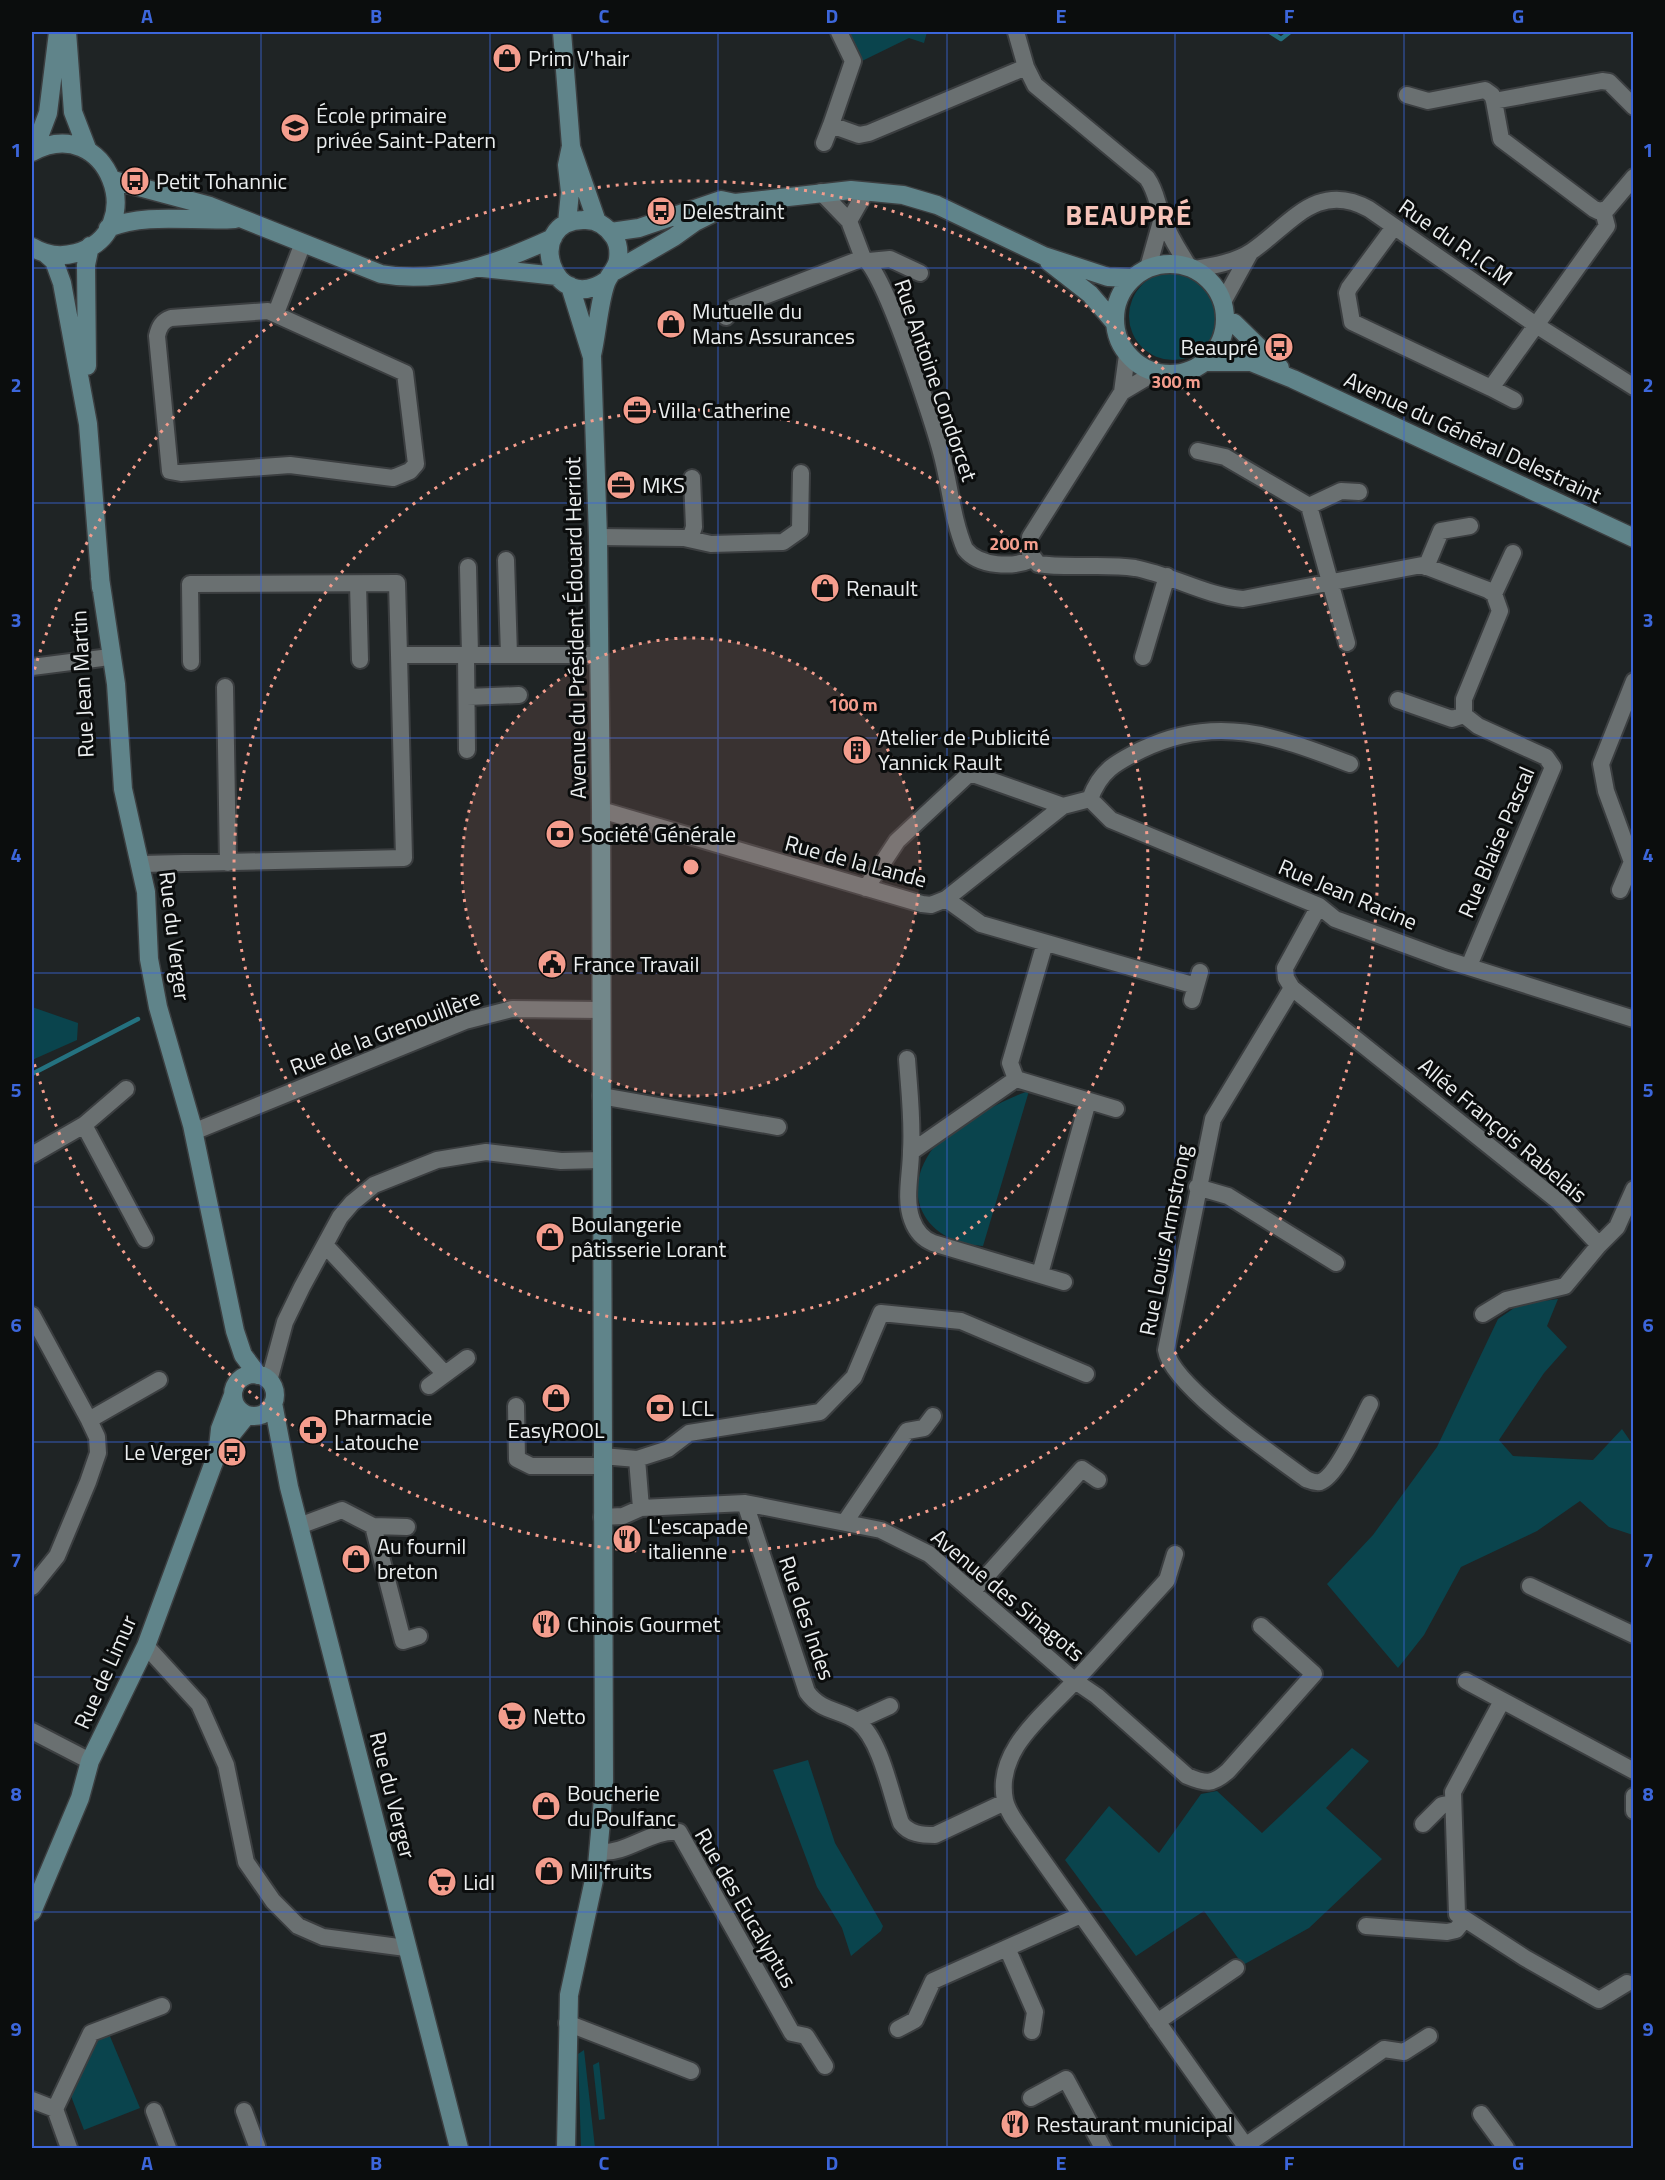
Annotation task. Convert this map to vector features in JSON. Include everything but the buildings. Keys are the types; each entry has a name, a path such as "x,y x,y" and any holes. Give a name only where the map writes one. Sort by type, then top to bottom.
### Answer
{"main road":[{"path":"32,151 48,113 58,32"},
{"path":"67,32 73,112 88,150 107,169 113,180 116,205 108,228"},
{"path":"562,32 571,146 567,165 570,192 567,224"},
{"path":"32,151 61,143 88,150"},
{"path":"571,146 578,161 585,191 619,251 611,276"},
{"path":"113,180 210,206 237,219 381,274 398,277 447,275 479,268 553,238 567,224 577,220 604,227 639,228 712,202 722,200 735,203"},
{"path":"479,268 563,281 585,289 611,276 695,222 735,203 822,192 866,190 903,195 937,205 1044,256 1108,277 1131,278"},
{"path":"38,250 68,255 90,246 108,228 130,220 237,219"},
{"path":"553,238 549,258 563,281"},
{"name":"Rue Jean Martin","path":"90,246 86,265 88,424 100,578 102,658 111,767 121,826 146,937"},
{"name":"Rue Jean Martin","path":"38,250 54,261 62,283 88,424"},
{"path":"1044,256 1090,294 1114,322"},
{"path":"1169,263 1192,268 1209,280 1224,310 1220,342 1205,362 1181,374 1154,373 1140,366 1127,355 1121,345 1114,322 1115,306 1121,291 1131,278 1148,268 1169,263"},
{"name":"Avenue du Président Édouard Herriot","path":"567,2148 567,2023 574,1967 600,1852 604,1787 600,1010 602,810 598,537 591,357 611,276"},
{"name":"Avenue du Président Édouard Herriot","path":"563,281 591,357"},
{"name":"Avenue du Général Delestraint","path":"1224,310 1234,323 1293,379"},
{"name":"Avenue du Général Delestraint","path":"1205,362 1251,362 1293,379 1634,538"},
{"name":"Rue du Verger","path":"100,578 116,684 123,789 127,814 141,864 148,912 146,937 158,1007 193,1132 235,1331 243,1355 263,1378"},
{"name":"Rue du Verger","path":"235,1331 235,1390"},
{"path":"246,1376 263,1378 274,1391 270,1408 253,1415 237,1407 235,1390 246,1376"},
{"name":"Rue de Limur","path":"32,1912 81,1798 90,1761 146,1646 218,1451 220,1429 235,1390"},
{"name":"Rue du Verger","path":"273,1402 289,1487 459,2148"},
{"name":"Rue du Verger","path":"253,1415 289,1487"},
{"name":"Rue de Limur","path":"218,1451 253,1415"}],"street":[{"path":"824,143 853,61 839,32"},
{"path":"1016,32 1026,67 1035,85 1147,178 1156,192 1162,218 1192,268"},
{"path":"831,125 859,135 869,133 1026,67"},
{"path":"1494,101 1602,81 1609,82 1634,107"},
{"path":"1407,95 1428,101 1485,90 1492,95 1494,101 1501,139 1594,209 1603,211"},
{"path":"1603,211 1616,200 1634,177"},
{"path":"849,221 866,190"},
{"name":"Rue Antoine Condorcet","path":"822,192 849,221 894,315 941,452 966,549 971,556 987,563 1023,564 1033,559"},
{"name":"Rue du R.I.C.M","path":"1192,268 1222,264 1250,253 1300,212 1323,201 1353,202 1394,227 1536,326 1634,387"},
{"path":"1491,388 1607,226 1603,211"},
{"path":"1148,268 1162,218"},
{"path":"1394,227 1349,288 1347,293 1352,322 1514,400"},
{"path":"276,313 303,243"},
{"name":"Rue du R.I.C.M","path":"1224,310 1250,253"},
{"name":"Rue Antoine Condorcet","path":"726,317 734,308 866,260 890,259 920,273"},
{"path":"268,311 276,313 405,373 416,464 410,471 393,478 290,465 181,473 170,471 156,336 159,328 165,320 171,318 268,311"},
{"path":"1127,355 1122,392 1030,537 1029,553 1033,559 1038,564 1108,565 1167,576 1224,597 1243,599 1415,566 1426,567 1488,590 1494,594 1500,611 1464,699 1464,715"},
{"path":"1122,392 1154,373"},
{"path":"1198,451 1225,457 1309,506 1347,643"},
{"path":"598,537 690,539 711,544 783,542 800,530 801,473"},
{"path":"690,539 694,527 692,478"},
{"path":"1309,506 1341,491 1359,492"},
{"path":"1426,567 1441,531 1470,526"},
{"path":"1494,594 1513,553"},
{"path":"506,560 509,655"},
{"path":"467,750 468,567"},
{"path":"1143,657 1167,576"},
{"path":"141,864 161,861 228,863 404,858 397,584 190,584 191,662"},
{"path":"358,584 360,660"},
{"path":"399,655 600,655"},
{"path":"32,667 102,658"},
{"path":"225,687 228,863"},
{"path":"1620,890 1632,862 1605,791 1601,764 1632,691"},
{"path":"466,697 519,695"},
{"name":"Rue Blaise Pascal","path":"1398,700 1452,719 1464,715 1478,726 1546,757 1552,767 1469,966"},
{"path":"946,899 1063,806 1090,800 1097,781 1114,765 1150,746 1191,733 1230,730 1264,734 1350,764"},
{"path":"866,888 897,842 970,773 1063,806"},
{"name":"Rue Jean Racine","path":"1090,800 1111,820 1319,906 1335,918 1469,966 1634,1019"},
{"name":"Rue de la Lande","path":"602,810 922,904 939,903 946,899 981,924 1196,986"},
{"path":"1292,988 1286,978 1285,969 1319,906"},
{"path":"1016,1079 1010,1064 1045,943"},
{"name":"Rue Louis Armstrong","path":"1292,988 1213,1119 1197,1187 1166,1350 1170,1363 1226,1421 1306,1479 1315,1483 1329,1476 1336,1466 1370,1404"},
{"name":"Allée François Rabelais","path":"1292,988 1558,1201 1599,1245"},
{"name":"Rue de la Grenouillère","path":"193,1132 465,1021 512,1009 600,1010"},
{"path":"907,1059 912,1152 909,1182 911,1219 925,1239 1064,1282"},
{"path":"1016,1079 1116,1109"},
{"path":"912,1152 1016,1079"},
{"path":"32,1155 84,1125 126,1089"},
{"path":"601,1096 778,1127"},
{"path":"1040,1274 1088,1101"},
{"path":"84,1125 145,1239"},
{"path":"263,1378 285,1322 340,1217 362,1194 392,1176 437,1160 486,1152 561,1161 601,1160"},
{"path":"1197,1187 1228,1196 1336,1263"},
{"path":"1483,1314 1506,1300 1565,1286 1617,1227 1634,1189"},
{"path":"325,1245 445,1374"},
{"path":"516,1406 517,1459 531,1466 637,1460 668,1449 689,1432 820,1412 854,1377 881,1312 961,1321 1086,1374"},
{"path":"32,1315 89,1420 97,1437 98,1453 57,1556 32,1587"},
{"path":"429,1386 467,1358"},
{"path":"89,1420 159,1380"},
{"path":"845,1522 907,1431 924,1428 933,1416"},
{"path":"637,1460 641,1508"},
{"path":"974,1590 1082,1469 1098,1480"},
{"name":"Avenue des Sinagots","path":"602,1518 623,1516 641,1508 745,1503 881,1530 929,1554 974,1590 1075,1681 1011,1752 1003,1773 1005,1802 1016,1823 1246,2147"},
{"name":"Rue des Indes","path":"745,1503 807,1692 812,1700 830,1711 856,1721 872,1737 905,1829 922,1835 935,1835 1005,1802"},
{"path":"299,1526 342,1510 373,1526 407,1527"},
{"path":"373,1526 403,1641 419,1636"},
{"path":"1174,1554 1167,1580 1075,1681 1097,1696 1187,1776 1202,1782 1217,1781 1314,1674 1261,1626"},
{"path":"1530,1586 1634,1635"},
{"path":"146,1646 199,1704 226,1765 246,1862 273,1901 298,1926 323,1937 406,1948"},
{"path":"1466,1681 1634,1771"},
{"path":"1502,1701 1453,1792 1457,1914 1599,2000 1630,1986 1634,1967"},
{"path":"856,1721 890,1706"},
{"path":"32,1731 90,1761"},
{"path":"1634,1796 1634,1811"},
{"path":"1423,1824 1442,1805 1453,1803"},
{"name":"Rue des Eucalyptus","path":"600,1852 612,1853 669,1831 679,1832 792,2033 806,2036 825,2066"},
{"path":"898,2029 915,2020 933,1981 1081,1915"},
{"path":"1366,1926 1447,1932 1456,1930 1464,1920"},
{"path":"1007,1948 1035,2012 1032,2031"},
{"path":"1157,2022 1236,1968"},
{"path":"69,2148 55,2109 91,2033 162,2006"},
{"path":"567,2023 692,2071"},
{"path":"1246,2147 1384,2049 1404,2052 1429,2036"},
{"path":"1031,2098 1066,2079 1103,2148"},
{"path":"32,2100 55,2109"},
{"path":"154,2111 168,2148"},
{"path":"244,2111 259,2145"},
{"path":"1481,2114 1506,2148"}],"shaded area":[{"path":"846,32 927,32 924,43 909,38 862,61"},
{"path":"1173,272 1190,276 1204,285 1213,299 1217,316 1213,333 1204,347 1190,356 1173,360 1156,356 1142,347 1133,333 1129,316 1133,299 1142,285 1156,276"},
{"path":"32,1007 78,1023 77,1040 32,1060"},
{"path":"1029,1091 983,1246 959,1242 942,1234 923,1213 919,1201 920,1174 925,1161 941,1140 964,1123"},
{"path":"1558,1299 1547,1326 1567,1347 1544,1373 1499,1440 1513,1456 1593,1460 1622,1429 1633,1445 1633,1535 1609,1527 1580,1501 1537,1531 1461,1567 1424,1635 1398,1668 1327,1584 1373,1535 1437,1447 1498,1319 1520,1304"},
{"path":"1352,1748 1369,1761 1326,1808 1382,1859 1309,1928 1243,1965 1204,1911 1136,1956 1065,1860 1109,1806 1159,1853 1201,1794 1217,1791 1262,1833"},
{"path":"808,1760 835,1843 883,1926 881,1931 851,1956 842,1928 817,1887 773,1770"},
{"path":"109,2034 140,2108 84,2130 71,2096 71,2087 93,2040"},
{"path":"584,2050 595,2148 581,2148 578,2054"},
{"path":"599,2062 605,2119 599,2120 593,2065"}],"waterway":[{"path":"1270,32 1281,39 1290,32"},
{"path":"32,1074 138,1019"}],"place":[{"name":"Prim V'hair","path":"507,58"},
{"name":"École primaire privée Saint-Patern","path":"295,128"},
{"name":"Petit Tohannic","path":"135,181"},
{"name":"Delestraint","path":"661,211"},
{"name":"Mutuelle du Mans Assurances","path":"671,324"},
{"name":"Beaupré","path":"1279,347"},
{"name":"Villa Catherine","path":"637,410"},
{"name":"MKS","path":"621,485"},
{"name":"Renault","path":"825,588"},
{"name":"Atelier de Publicité Yannick Rault","path":"857,750"},
{"name":"Société Générale","path":"560,834"},
{"name":"France Travail","path":"552,964"},
{"name":"Boulangerie pâtisserie Lorant","path":"550,1237"},
{"name":"EasyROOL","path":"556,1398"},
{"name":"LCL","path":"660,1408"},
{"name":"Pharmacie Latouche","path":"313,1430"},
{"name":"Le Verger","path":"232,1452"},
{"name":"L'escapade italienne","path":"627,1539"},
{"name":"Au fournil breton","path":"356,1559"},
{"name":"Chinois Gourmet","path":"546,1624"},
{"name":"Netto","path":"512,1716"},
{"name":"Boucherie du Poulfanc","path":"546,1806"},
{"name":"Mil'fruits","path":"549,1871"},
{"name":"Lidl","path":"442,1882"},
{"name":"Restaurant municipal","path":"1015,2124"}],"district":[{"name":"BEAUPRÉ","path":"1129,215"}]}
